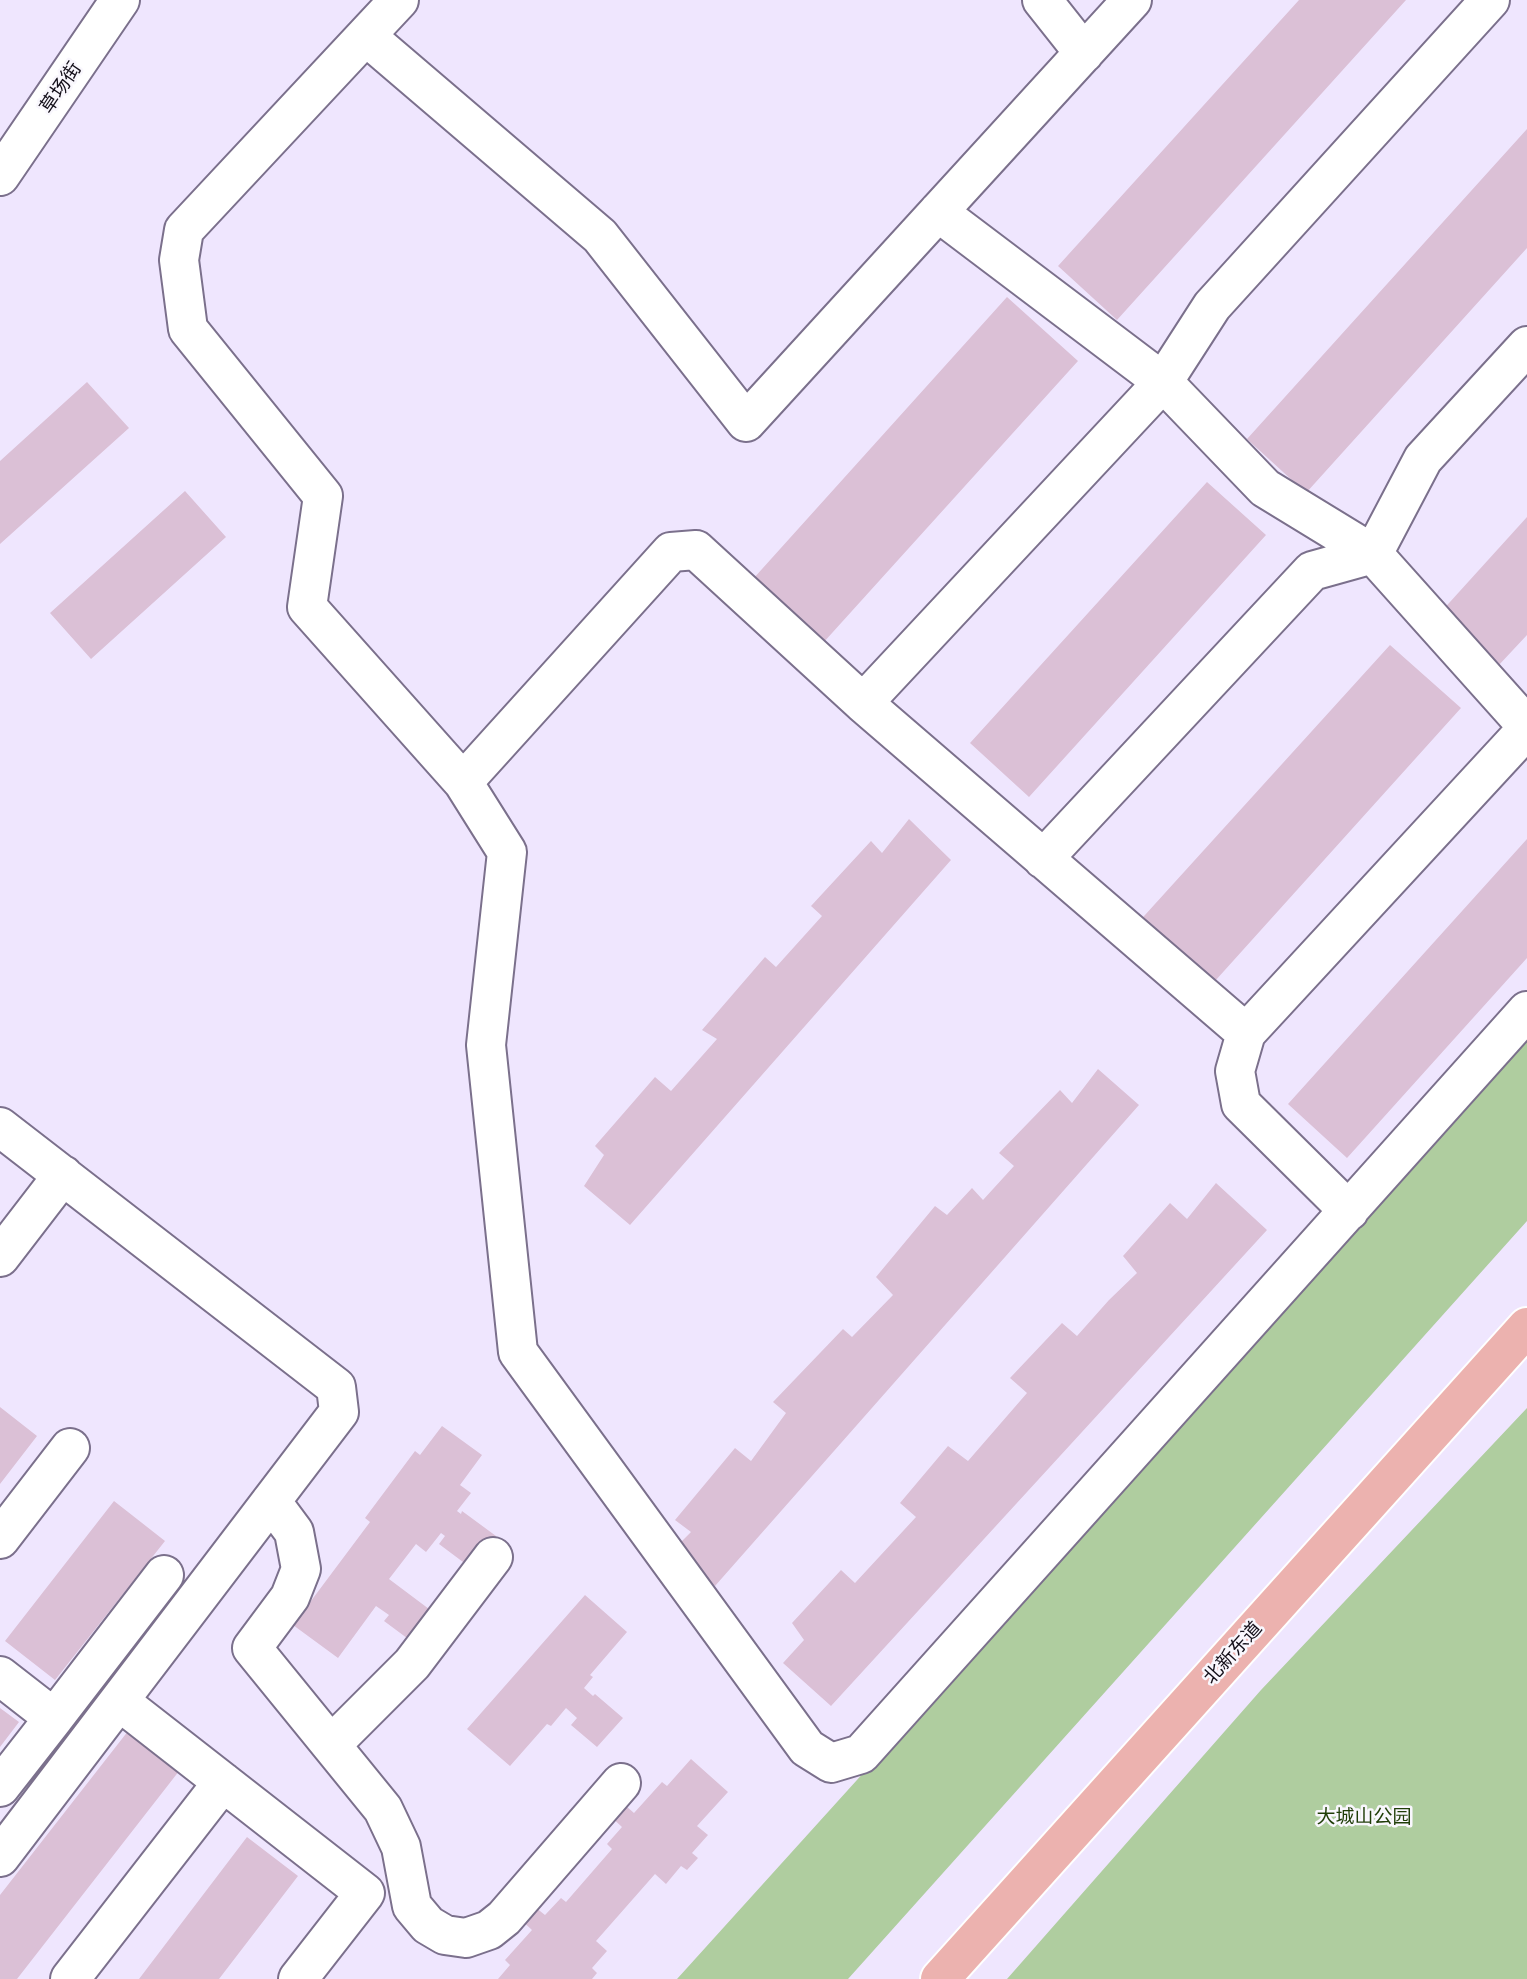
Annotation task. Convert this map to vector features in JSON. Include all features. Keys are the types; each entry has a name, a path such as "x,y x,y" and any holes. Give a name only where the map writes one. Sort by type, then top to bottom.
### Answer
{"main road":[{"name":"北新东道","path":"940,1979 1527,1327"}],"street":[{"name":"草场街","path":"0,176 120,0"},
{"path":"399,0 184,230 178,260 188,329 323,496 307,607 463,782 507,852 486,1045 518,1352 807,1748 831,1763 861,1754 1527,1011"},
{"path":"1042,0 1084,53"},
{"path":"366,36 600,236 746,422 1132,0"},
{"path":"863,703 1163,382 1212,306 1490,0"},
{"path":"938,212 1163,382 1265,488 1373,554 1527,727 1246,1033 1235,1071 1241,1104 1349,1211"},
{"path":"1043,859 1312,570 1373,554 1423,459 1527,346"},
{"path":"463,782 671,552 696,550 863,703 1246,1033"},
{"path":"0,1127 336,1387 338,1412 0,1857"},
{"path":"0,1257 63,1175"},
{"path":"0,1539 70,1448"},
{"path":"271,1501 294,1532 301,1569 290,1597 252,1648 383,1808 401,1847 412,1906 428,1925 445,1935 466,1938 489,1930 504,1918 621,1783"},
{"path":"331,1745 412,1664 493,1557"},
{"path":"0,1787 164,1575"},
{"path":"0,1676 54,1717"},
{"path":"119,1702 365,1893 298,1979"},
{"path":"70,1979 222,1782"}],"green space":[{"path":"1527,1039 1527,1221 848,1979 677,1979"},
{"name":"大城山公园","path":"1527,1408 1527,1979 1007,1979 1261,1690"}],"building":[{"path":"1299,0 1406,0 1117,320 1058,266"},
{"path":"1527,129 1527,248 1306,493 1247,439"},
{"path":"1007,297 1078,361 823,643 753,579"},
{"path":"87,382 129,428 0,544 0,461"},
{"path":"1207,482 1266,535 1029,797 970,743"},
{"path":"185,491 226,537 91,659 50,613"},
{"path":"1527,517 1527,635 1498,666 1440,613"},
{"path":"1390,645 1461,708 1206,991 1135,926"},
{"path":"909,819 951,860 630,1225 584,1186 604,1155 595,1146 655,1077 671,1091 717,1039 702,1030 765,957 776,967 822,916 811,906 871,841 882,853"},
{"path":"1527,839 1527,958 1347,1158 1288,1104"},
{"path":"1098,1069 1139,1105 715,1586 676,1547 691,1532 675,1520 735,1448 751,1461 786,1413 773,1402 843,1329 852,1337 893,1295 876,1277 935,1206 947,1215 972,1188 983,1200 1014,1166 999,1153 1060,1090 1072,1103"},
{"path":"1216,1183 1267,1230 831,1706 783,1663 804,1640 792,1623 841,1570 855,1583 916,1517 900,1503 948,1446 968,1461 1027,1393 1010,1378 1062,1323 1077,1336 1137,1273 1123,1256 1170,1203 1187,1219"},
{"path":"0,1407 37,1436 0,1484"},
{"path":"442,1426 482,1455 460,1485 471,1493 457,1511 461,1514 462,1511 496,1536 471,1568 439,1544 445,1536 441,1533 426,1552 416,1544 389,1579 437,1615 415,1644 384,1621 389,1615 376,1606 338,1658 293,1625 370,1522 365,1518 415,1451 420,1455"},
{"path":"114,1501 165,1541 55,1680 5,1641"},
{"path":"585,1595 627,1632 590,1675 593,1677 584,1688 623,1718 597,1747 571,1725 577,1718 566,1708 551,1726 547,1724 510,1766 467,1729"},
{"path":"0,1708 19,1722 0,1747"},
{"path":"132,1726 183,1766 17,1979 0,1979 0,1895"},
{"path":"691,1759 728,1792 697,1826 708,1835 692,1853 698,1858 687,1870 681,1866 666,1884 655,1874 596,1941 607,1951 592,1968 597,1973 592,1979 498,1979 510,1965 505,1960 532,1930 518,1917 530,1903 545,1915 561,1898 566,1902 612,1849 607,1844 622,1827 608,1814 619,1800 634,1813 662,1782 667,1786"},
{"path":"247,1837 298,1876 219,1979 139,1979"}]}
